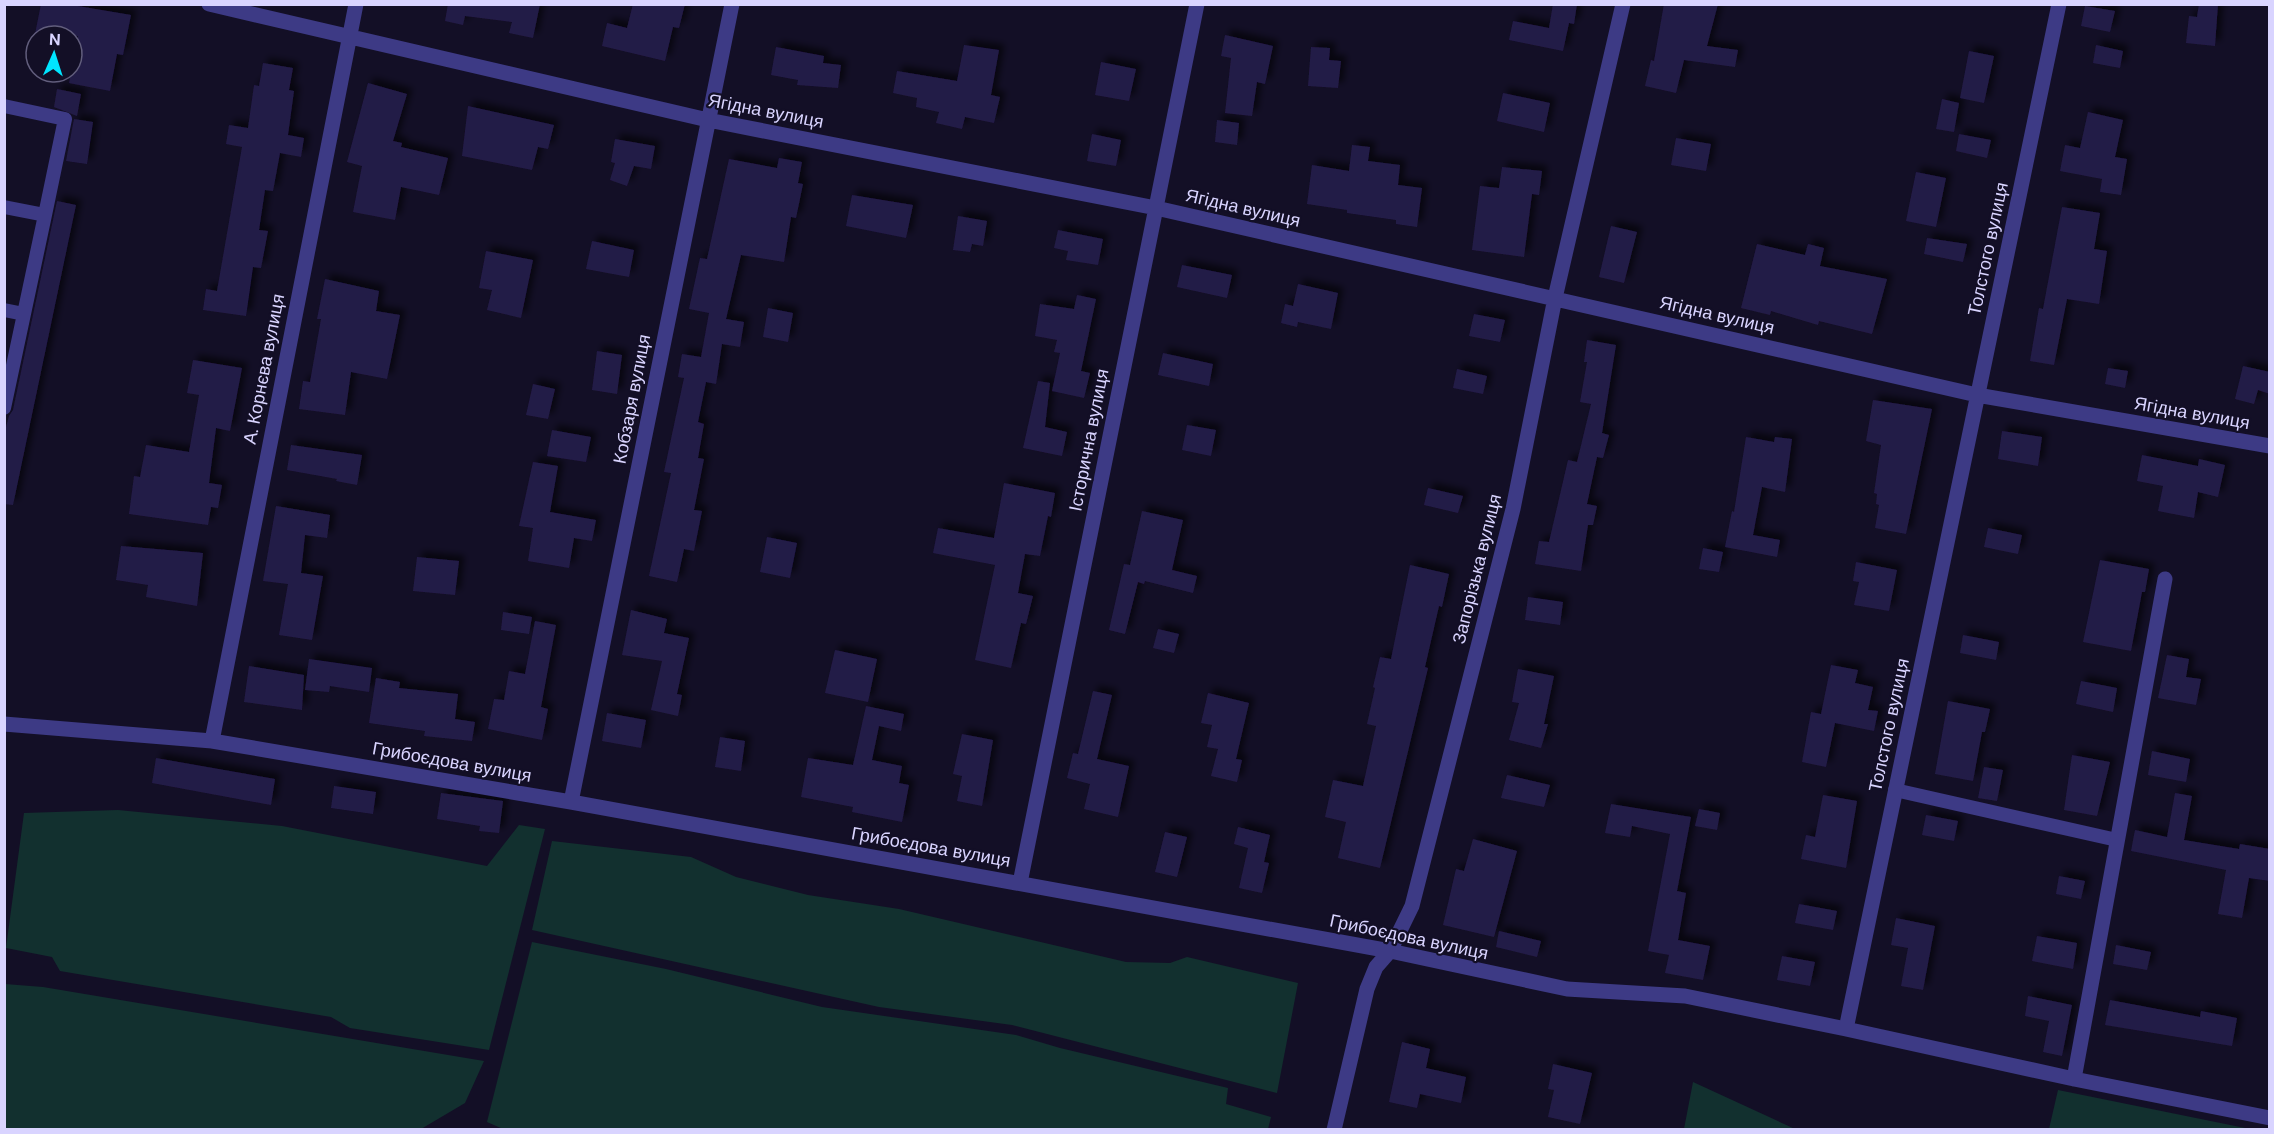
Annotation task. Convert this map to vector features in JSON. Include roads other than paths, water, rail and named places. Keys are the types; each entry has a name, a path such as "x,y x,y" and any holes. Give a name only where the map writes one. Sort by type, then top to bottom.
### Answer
{"street":[{"name":"Ягідна вулиця","path":"209,4 708,120 1156,208 1977,394 2270,446"},
{"name":"А. Корнєва вулиця","path":"212,741 356,4"},
{"name":"Кобзаря вулиця","path":"571,802 732,4"},
{"name":"Історична вулиця","path":"1020,883 1197,4"},
{"name":"Запорізька вулиця","path":"1334,1130 1367,989 1376,967 1390,951 1412,906 1504,543 1555,298 1623,4"},
{"name":"Толстого вулиця","path":"1846,1029 2059,4"},
{"path":"2074,1079 2165,579"},
{"name":"Грибоєдова вулиця","path":"4,724 212,741 571,802 1020,883 1390,951 1568,989 1685,996 1846,1029"},
{"path":"1846,1029 2074,1079 2270,1118"}],"lane":[{"path":"4,106 65,119 4,408"},
{"path":"4,207 45,215"},
{"path":"4,310 24,314"},
{"path":"1895,790 2117,840"}]}
